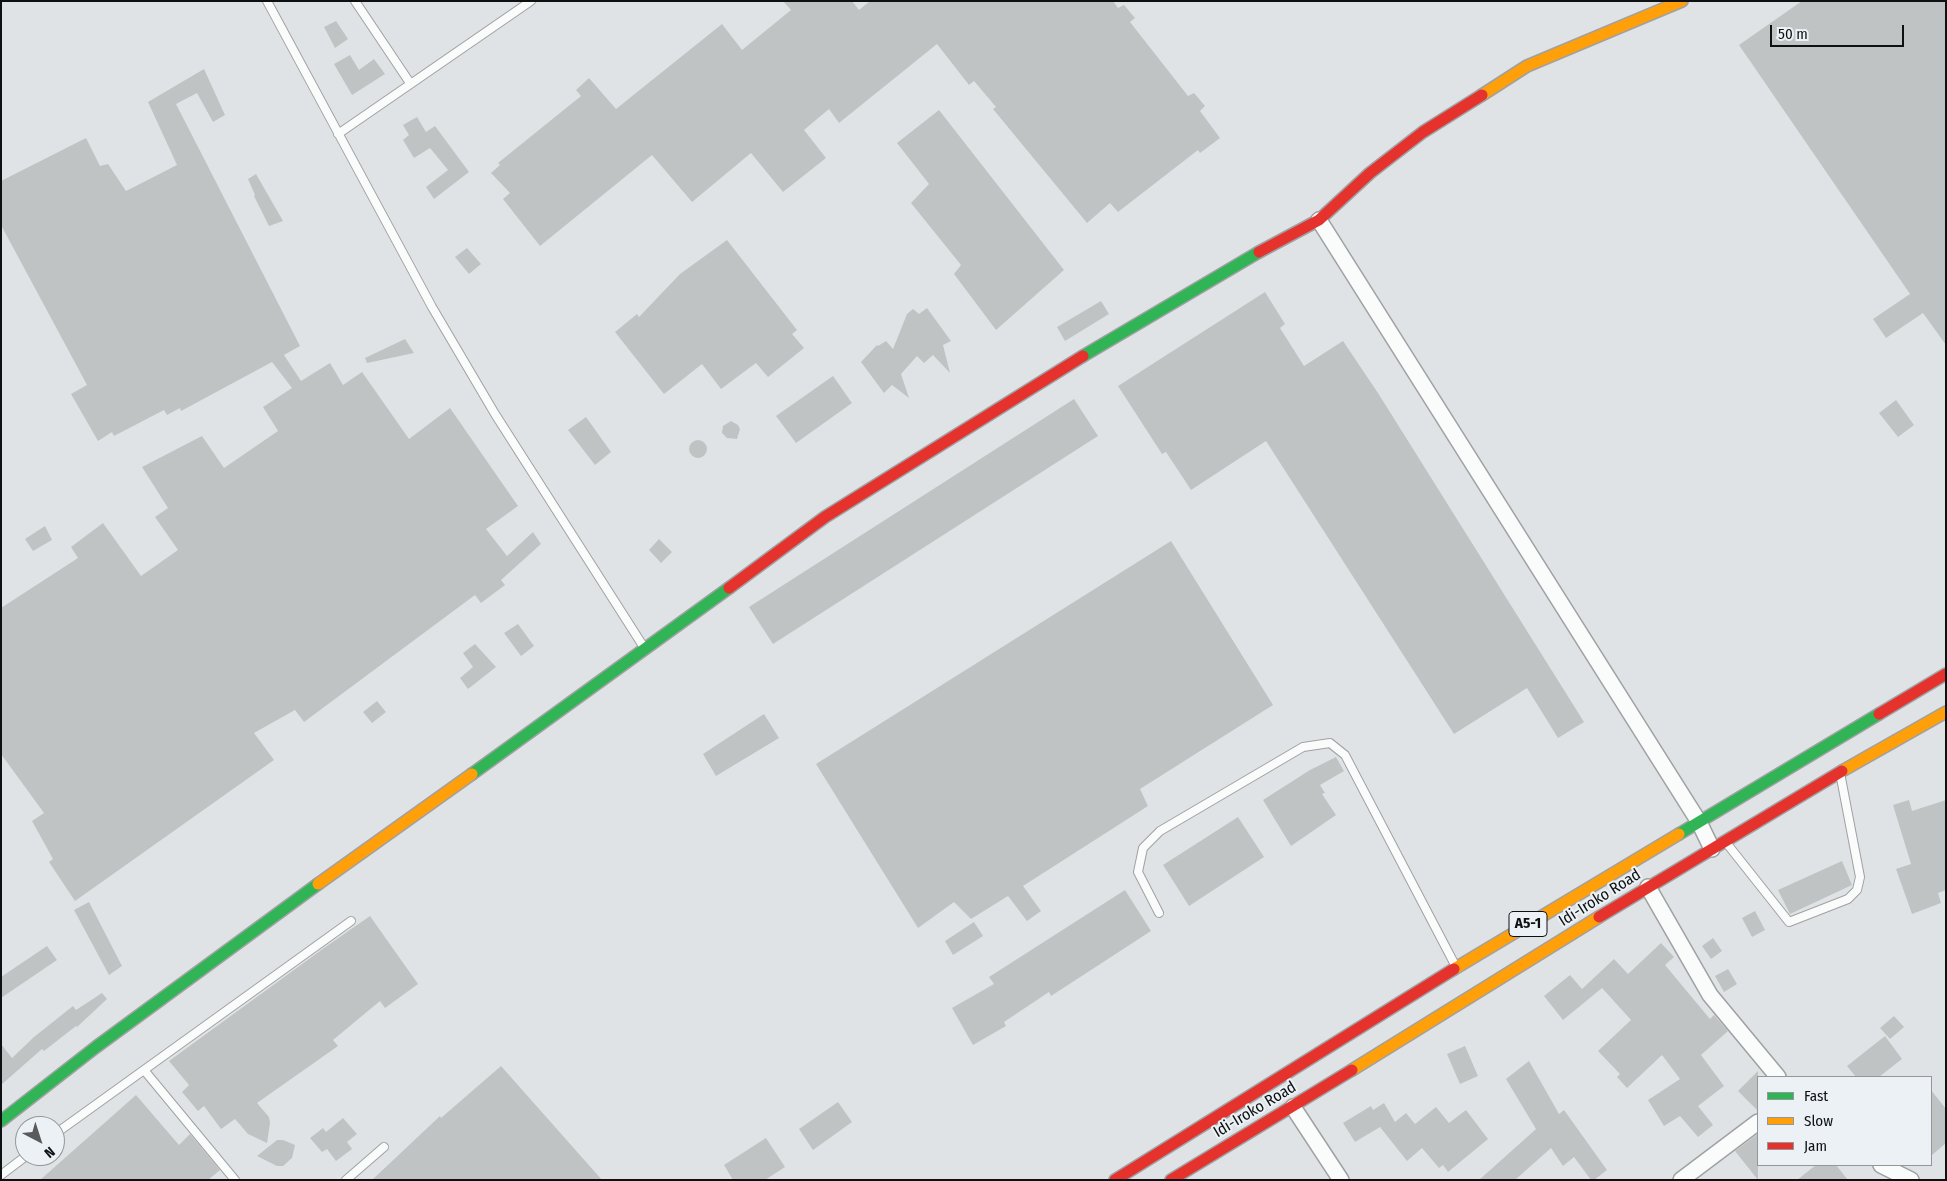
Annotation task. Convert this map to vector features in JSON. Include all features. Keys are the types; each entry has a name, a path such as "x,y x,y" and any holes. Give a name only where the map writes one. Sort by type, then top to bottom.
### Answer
{"main road":[{"path":"1,1121 96,1046 278,912 646,650 825,517 896,471 1238,263 1319,220 1370,173 1423,132 1527,66 1659,6 1682,1"},
{"name":"A5-1","path":"1115,1180 1456,968 1946,674"},
{"name":"Idi-Iroko Road","path":"1171,1180 1293,1107 1648,887 1839,772 1946,712"}],"street":[{"path":"1319,220 1699,822 1719,846"},
{"path":"1648,887 1710,995 1777,1076"},
{"path":"1293,1107 1341,1180"},
{"path":"1681,1180 1757,1123"},
{"path":"1883,1166 1911,1180"}],"lane":[{"path":"267,1 432,307 495,414 646,650"},
{"path":"355,1 410,83"},
{"path":"338,134 531,1"},
{"path":"1159,913 1138,872 1143,848 1160,831 1303,747 1330,743 1345,755 1456,968"},
{"path":"1719,846 1789,922 1848,899 1857,890 1860,877 1839,772"},
{"path":"65,1127 351,921"},
{"path":"144,1070 235,1180"},
{"path":"346,1180 384,1147"},
{"path":"1,1175 15,1164"}],"building":[{"path":"783,1 852,1 859,10 870,1 1113,1 1118,8 1124,5 1135,18 1130,22 1188,96 1194,93 1205,106 1200,111 1220,138 1200,153 1198,150 1118,212 1110,203 1087,223 993,109 996,107 974,81 969,85 937,44 839,123 829,109 804,130 826,158 783,192 751,153 692,202 652,155 540,246 503,199 510,193 491,173 500,165 498,163 581,96 576,90 589,78 616,109 722,24 742,50 791,10"},
{"path":"1802,1 1946,1 1946,345 1923,313 1886,338 1873,319 1910,294 1739,45"},
{"path":"336,21 348,39 335,48 324,27"},
{"path":"350,55 359,70 374,59 385,74 352,95 334,64"},
{"path":"204,69 225,115 213,122 197,93 176,104 300,346 284,355 301,381 330,363 343,385 362,372 409,439 450,408 518,506 486,529 507,556 533,532 541,544 501,580 505,585 481,603 475,595 304,722 295,710 254,733 274,760 75,901 49,862 53,859 32,821 44,813 1,754 1,608 78,558 71,547 103,523 141,576 178,550 155,517 168,508 142,467 202,436 224,468 278,431 263,407 292,388 272,362 181,411 180,408 167,415 164,410 114,436 112,432 98,441 71,394 87,385 1,225 1,181 86,138 100,166 108,164 126,191 177,165 148,102"},
{"path":"939,110 1064,270 996,330 954,274 961,265 911,203 929,184 897,143"},
{"path":"417,117 426,132 435,126 469,172 434,199 426,187 448,170 430,148 414,158 403,140 409,135 403,125"},
{"path":"256,174 283,221 269,226 248,179"},
{"path":"727,240 797,330 792,334 804,348 768,377 756,363 721,389 702,364 664,394 615,332 637,314 639,317 680,274"},
{"path":"467,248 481,264 469,274 455,257"},
{"path":"1265,292 1285,324 1280,328 1304,366 1343,341 1378,393 1584,722 1558,738 1527,688 1454,734 1266,441 1191,490 1166,452 1162,454 1118,386"},
{"path":"1101,301 1109,314 1065,341 1057,327"},
{"path":"927,308 951,341 943,345 950,373 933,355 924,363 917,356 901,374 909,398 892,385 884,393 861,362 877,345 886,341 893,349 907,314 913,309 919,314"},
{"path":"405,339 414,353 367,363 365,358"},
{"path":"833,376 852,403 796,443 776,416"},
{"path":"1074,399 1098,436 773,644 749,607"},
{"path":"1896,400 1914,425 1898,437 1879,413"},
{"path":"586,417 611,452 595,465 568,430"},
{"path":"731,421 738,425 740,429 737,439 727,438 722,433 723,426"},
{"path":"698,440 704,443 707,449 704,455 698,458 692,455 689,449 692,443"},
{"path":"45,526 52,540 33,551 25,539"},
{"path":"659,539 672,552 661,563 649,550"},
{"path":"1171,541 1273,705 1140,789 1148,806 1023,886 1041,911 1027,921 1008,896 971,919 954,902 918,928 816,764"},
{"path":"518,624 534,646 521,656 504,633"},
{"path":"475,644 496,667 468,689 460,678 473,667 463,653"},
{"path":"377,701 386,712 372,723 363,712"},
{"path":"764,714 779,738 716,776 703,754"},
{"path":"1336,757 1344,771 1320,785 1325,793 1322,794 1336,815 1291,846 1263,800 1310,770"},
{"path":"1909,800 1912,811 1946,800 1946,890 1938,893 1941,903 1912,914 1896,869 1911,864 1893,805"},
{"path":"1238,817 1264,857 1189,906 1163,865"},
{"path":"1842,861 1852,885 1790,914 1778,890"},
{"path":"1125,890 1151,931 1051,996 1049,992 1004,1022 1006,1026 973,1045 952,1008 994,984 989,977"},
{"path":"89,902 122,966 109,975 74,910"},
{"path":"1755,911 1765,930 1752,937 1742,918"},
{"path":"370,916 418,984 385,1008 380,1001 333,1040 338,1046 257,1103 269,1117 267,1143 248,1134 235,1119 221,1129 204,1106 198,1111 182,1092 189,1085 169,1061"},
{"path":"974,922 983,936 953,955 945,941"},
{"path":"1713,938 1722,951 1711,959 1702,946"},
{"path":"1661,943 1674,957 1665,965 1710,1019 1714,1015 1728,1031 1701,1055 1724,1086 1698,1106 1713,1125 1698,1137 1680,1116 1664,1126 1648,1100 1680,1079 1662,1055 1627,1088 1617,1077 1620,1074 1598,1051 1631,1020 1602,988 1563,1020 1544,996 1570,975 1582,989 1614,959 1628,974"},
{"path":"47,946 57,960 1,998 1,977"},
{"path":"1728,969 1737,984 1724,992 1715,976"},
{"path":"102,993 107,999 77,1027 44,1051 42,1049 1,1085 1,1044 12,1058 34,1037 73,1006 76,1010"},
{"path":"1894,1016 1904,1027 1890,1039 1880,1028"},
{"path":"1885,1036 1902,1059 1880,1076 1855,1076 1847,1066"},
{"path":"1465,1046 1478,1076 1460,1084 1447,1054"},
{"path":"1529,1061 1559,1114 1564,1110 1607,1170 1594,1180 1591,1180 1574,1157 1563,1166 1551,1148 1515,1180 1479,1180 1536,1129 1506,1079"},
{"path":"501,1066 602,1180 372,1180 440,1116 441,1118"},
{"path":"1758,1071 1757,1110 1738,1091"},
{"path":"1932,1091 1946,1109 1946,1143 1932,1155"},
{"path":"136,1095 179,1145 190,1134 220,1170 208,1180 40,1180 56,1166 65,1166 65,1158"},
{"path":"838,1102 852,1122 813,1150 799,1129"},
{"path":"1384,1103 1395,1122 1406,1113 1415,1124 1436,1107 1449,1123 1466,1110 1488,1139 1448,1172 1443,1165 1439,1168 1422,1148 1407,1161 1380,1127 1355,1142 1343,1123 1371,1106 1373,1110"},
{"path":"343,1118 357,1134 347,1142 352,1149 336,1161 327,1149 322,1152 310,1138 323,1128 326,1132"},
{"path":"1757,1135 1758,1180 1735,1151"},
{"path":"766,1138 785,1167 765,1180 733,1180 724,1165"},
{"path":"277,1140 283,1140 295,1145 292,1158 283,1166 277,1166 257,1156"},
{"path":"1815,1166 1837,1166 1848,1180 1797,1180"}],"traffic: fast":[{"path":"1083,356 1259,252"},
{"path":"472,774 729,588"},
{"path":"1679,834 1879,714"},
{"path":"1,1121 96,1047 318,884"}],"traffic: slow":[{"path":"1482,95 1527,66 1682,1"},
{"path":"1842,771 1946,712"},
{"path":"318,884 472,774"},
{"path":"1454,969 1679,834"},
{"path":"1352,1070 1599,917"}],"traffic: jam":[{"path":"1259,252 1319,220 1370,173 1423,132 1482,95"},
{"path":"729,588 825,517 1083,356"},
{"path":"1879,714 1946,674"},
{"path":"1599,917 1842,771"},
{"path":"1115,1180 1454,969"},
{"path":"1171,1180 1352,1070"}]}
